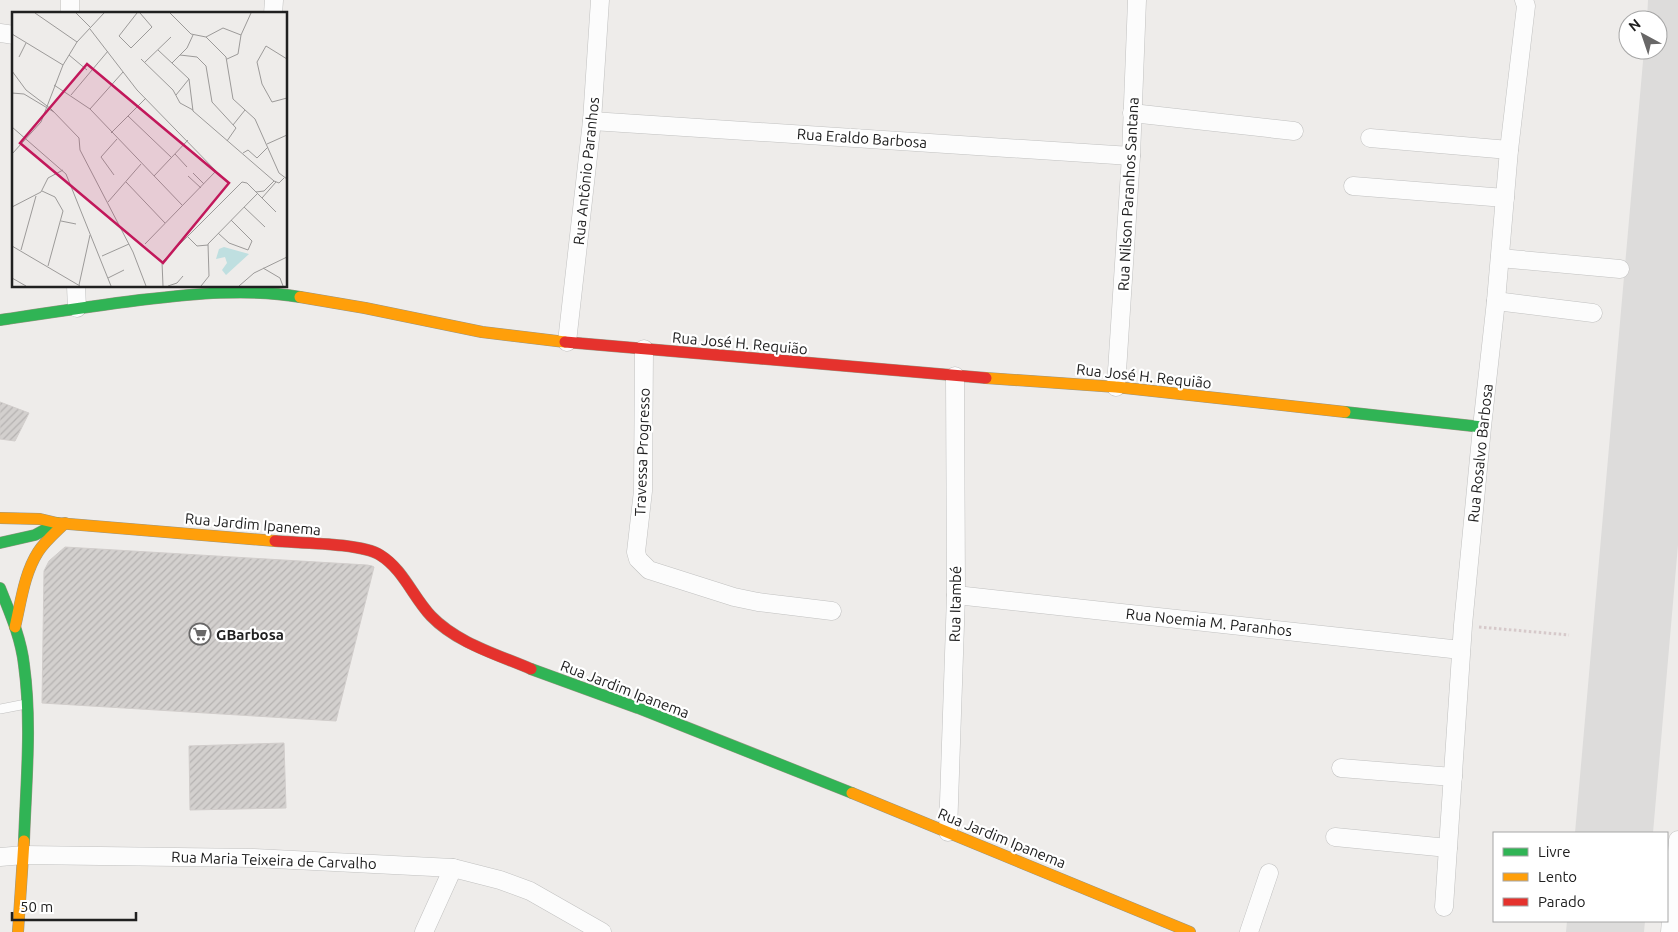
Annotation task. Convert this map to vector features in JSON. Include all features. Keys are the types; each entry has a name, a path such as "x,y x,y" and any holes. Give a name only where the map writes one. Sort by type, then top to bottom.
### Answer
{"street":[{"name":"Rua Antônio Paranhos","path":"567,342 592,121 600,0"},
{"name":"Rua Nilson Paranhos Santana","path":"1116,387 1131,156 1137,0"},
{"name":"Rua Rosalvo Barbosa","path":"1444,907 1463,625 1496,301 1509,150 1526,6 1524,0"},
{"path":"1132,113 1294,131"},
{"name":"Rua Eraldo Barbosa","path":"592,121 1131,156"},
{"path":"1370,138 1509,150"},
{"path":"1353,186 1505,198"},
{"path":"1500,258 1620,269"},
{"path":"76,288 77,308"},
{"name":"Rua José H. Requião","path":"0,320 77,308 186,295 287,290 482,332 567,342 955,376 1116,387 1482,427"},
{"path":"1496,301 1594,312"},
{"name":"Travessa Progresso","path":"644,349 645,441 643,491 636,552 638,559 649,570 734,597 758,602 832,611"},
{"name":"Rua Itambé","path":"948,832 956,595 955,376"},
{"name":"Rua Jardim Ipanema","path":"0,518 40,519 61,523 362,548 379,554 394,566 429,614 442,628 456,636 536,671 638,708 948,832 1190,932"},
{"path":"0,543 35,535 61,523"},
{"path":"15,627 30,568 37,553 61,523"},
{"path":"1,592 15,627 24,664 28,734 24,855 18,932"},
{"name":"Rua Noemia M. Paranhos","path":"956,595 1461,650"},
{"path":"1341,768 1453,777"},
{"path":"1335,837 1448,848"},
{"path":"1670,932 1678,840"},
{"name":"Rua Maria Teixeira de Carvalho","path":"0,856 254,858 452,868 500,880 530,891 602,932"},
{"path":"424,932 452,868"},
{"path":"1249,932 1269,873"}],"lane":[{"path":"0,708 26,704"}],"path":[{"path":"1463,625 1569,635"}],"shaded area":[{"path":"1648,0 1678,0 1678,545 1653,832 1575,832 1643,60 1668,60 1668,10 1648,10"},
{"path":"1567,922 1645,922 1644,932 1566,932"}],"building":[{"path":"0,402 29,413 15,441 0,439"},
{"name":"GBarbosa","path":"65,547 367,565 374,567 336,721 42,703 44,571 49,561"},
{"path":"284,743 286,808 190,810 189,746"}],"traffic: fast":[{"path":"0,320 140,300 200,294 240,292 300,297"},
{"path":"1345,412 1482,427"},
{"path":"0,543 35,535 57,523"},
{"path":"0,588 15,626 24,665 28,709 24,841"},
{"path":"531,669 638,708 852,793"}],"traffic: slow":[{"path":"300,297 482,332 565,342"},
{"path":"986,378 1116,387 1345,412"},
{"path":"0,518 40,519 57,523 275,541"},
{"path":"15,627 29,569 44,544 65,523"},
{"path":"852,793 1190,932"},
{"path":"18,932 24,841"}],"traffic: jam":[{"path":"565,342 986,378"},
{"path":"275,541 345,546 371,551 380,555 395,568 431,616 441,625 465,641 531,669"}],"place":[{"name":"GBarbosa","path":"200,634"}]}
